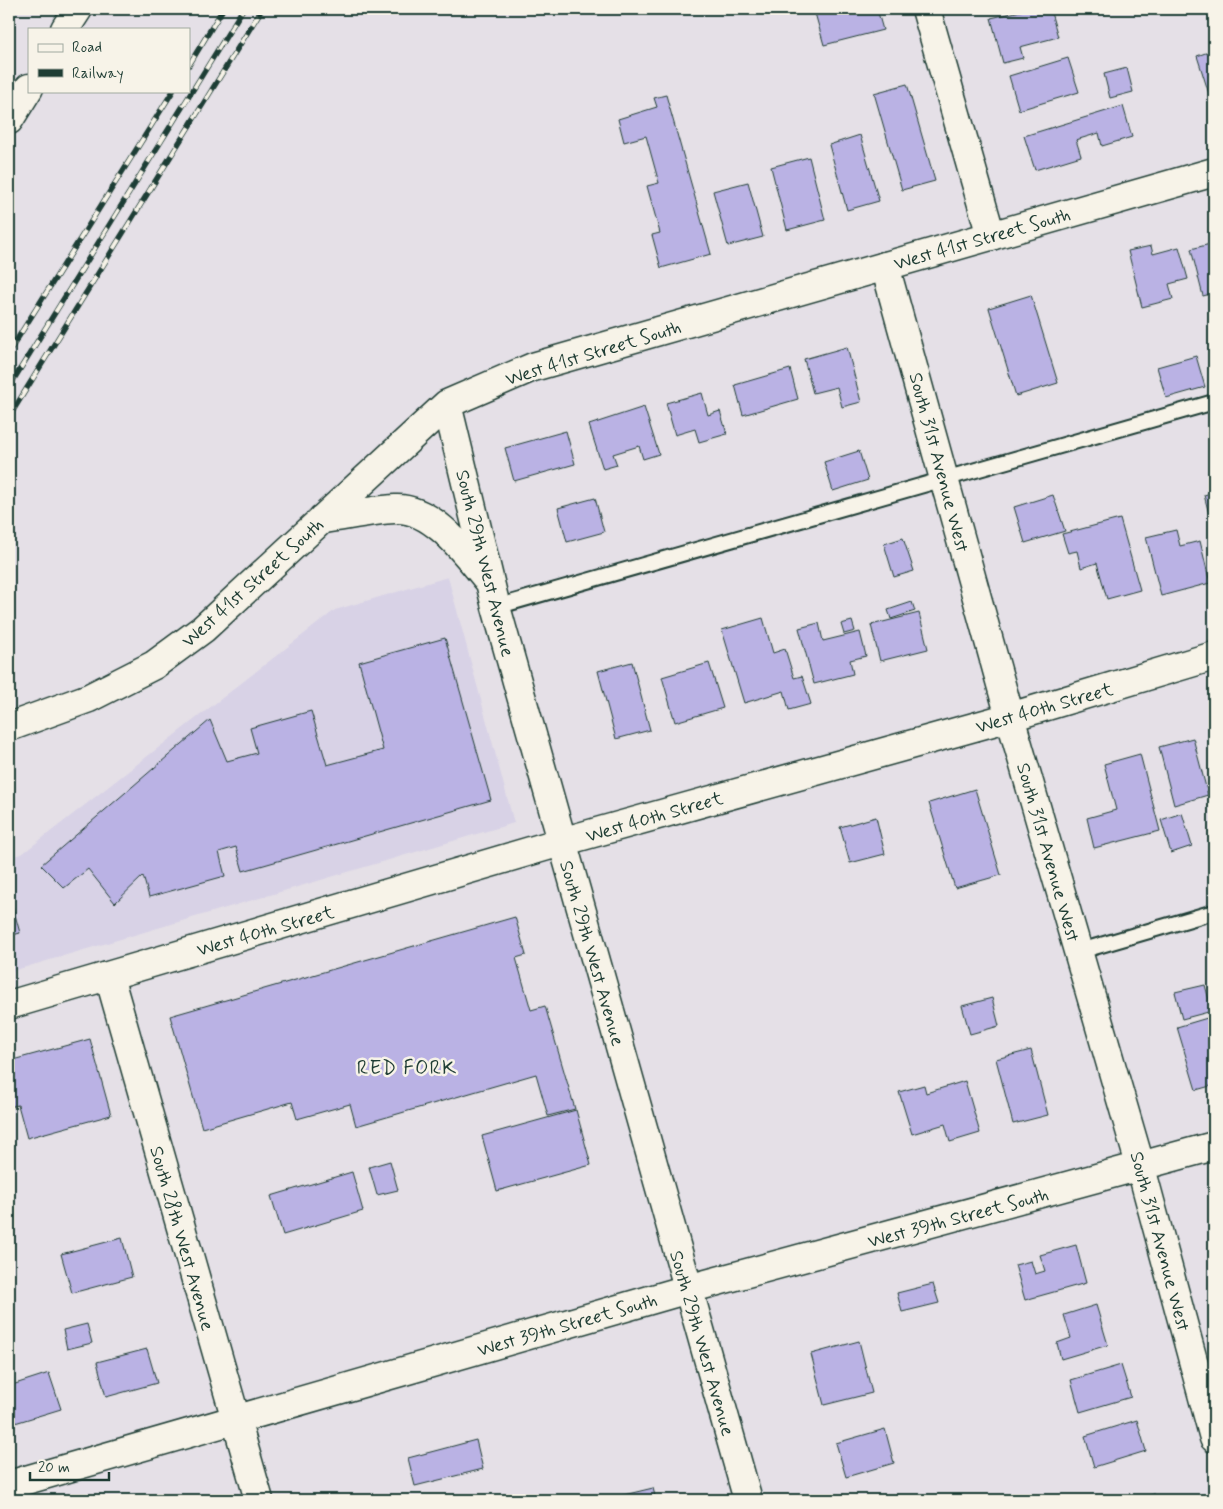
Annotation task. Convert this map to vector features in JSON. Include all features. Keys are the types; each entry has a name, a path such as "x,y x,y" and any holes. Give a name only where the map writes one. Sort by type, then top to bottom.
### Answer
{"street":[{"path":"66,28 78,9"},
{"path":"926,9 991,236"},
{"path":"9,120 28,90"},
{"name":"West 41st Street South","path":"10,726 89,698 154,665 203,629 447,404 533,367 1214,172"},
{"name":"South 31st Avenue West","path":"885,266 1010,717 1141,1168 1214,1438"},
{"name":"South 29th West Avenue","path":"447,404 493,594 561,842 748,1500"},
{"path":"322,520 397,509 426,518 449,535 493,594"},
{"name":"West 40th Street","path":"9,1005 561,842 1010,717 1214,656"},
{"name":"South 28th West Avenue","path":"109,976 234,1421 259,1500"},
{"name":"West 39th Street South","path":"9,1485 688,1289 1141,1168 1214,1146"}],"lane":[{"path":"493,594 945,480 1214,402"},
{"path":"1077,952 1214,912"}],"shaded area":[{"path":"448,577 514,823 9,972 9,857 22,854 335,610"}],"building":[{"path":"830,9 877,9 883,30 824,45 815,13"},
{"path":"1029,9 1050,9 1058,37 1020,47 1023,58 1003,63 991,18"},
{"path":"1214,50 1214,99 1211,100 1197,56"},
{"path":"1068,58 1079,92 1019,110 1009,76"},
{"path":"1127,68 1133,92 1110,98 1104,74"},
{"path":"907,84 935,181 902,190 874,93"},
{"path":"666,95 711,254 661,268 652,235 660,233 647,186 659,183 646,136 624,142 618,119 657,107 654,98"},
{"path":"1123,106 1132,137 1102,146 1099,133 1076,140 1081,156 1035,170 1024,136"},
{"path":"860,135 879,201 847,210 829,145"},
{"path":"809,157 825,220 787,230 771,167"},
{"path":"748,182 763,237 728,246 713,191"},
{"path":"1214,243 1214,293 1203,296 1191,249"},
{"path":"1151,246 1153,254 1179,247 1188,279 1169,284 1173,299 1142,307 1128,251"},
{"path":"1031,295 1058,383 1016,396 989,308"},
{"path":"847,347 861,402 842,407 837,387 813,393 804,359"},
{"path":"1196,356 1205,387 1166,398 1157,367"},
{"path":"790,369 798,399 743,415 735,385"},
{"path":"702,393 708,415 720,411 727,434 699,442 695,429 675,435 666,403"},
{"path":"644,407 659,454 643,459 639,446 613,454 617,465 603,469 589,425"},
{"path":"566,431 575,464 514,481 505,448"},
{"path":"859,451 868,480 833,491 824,462"},
{"path":"1214,492 1214,533 1204,495"},
{"path":"1053,495 1065,531 1025,543 1014,507"},
{"path":"595,498 604,532 567,542 558,508"},
{"path":"1120,519 1140,590 1107,599 1097,563 1081,568 1077,551 1068,553 1062,534"},
{"path":"1176,530 1180,546 1200,541 1210,583 1161,596 1146,537"},
{"path":"903,538 914,571 894,577 884,544"},
{"path":"912,602 915,611 891,619 888,610"},
{"path":"919,613 928,649 880,661 871,625"},
{"path":"763,618 773,653 785,649 794,678 802,676 811,704 789,710 784,691 744,703 722,630"},
{"path":"852,621 855,631 844,634 841,624"},
{"path":"819,623 823,641 860,632 866,656 850,660 853,674 814,684 799,628"},
{"path":"445,638 491,800 243,871 236,847 219,852 225,876 149,897 143,876 115,903 88,869 64,888 41,865 210,720 227,761 257,753 250,728 311,711 327,765 383,750 359,662"},
{"path":"632,662 650,730 616,739 598,671"},
{"path":"709,663 723,708 675,722 662,677"},
{"path":"1193,738 1208,795 1174,805 1159,747"},
{"path":"1140,754 1160,831 1094,848 1087,818 1116,810 1104,764"},
{"path":"975,789 1001,875 955,888 929,803"},
{"path":"1182,813 1192,846 1171,853 1161,820"},
{"path":"876,817 885,854 850,863 840,827"},
{"path":"9,893 20,933 9,936"},
{"path":"515,917 526,955 516,958 531,1010 545,1006 575,1109 548,1116 536,1074 356,1126 350,1104 297,1119 292,1102 202,1128 170,1016"},
{"path":"1205,985 1212,1011 1182,1019 1175,992"},
{"path":"992,998 999,1026 970,1034 962,1006"},
{"path":"1214,1016 1214,1059 1212,1059 1214,1085 1196,1090 1177,1027"},
{"path":"90,1039 111,1115 27,1138 18,1105 9,1107 9,1061"},
{"path":"1031,1050 1048,1115 1013,1124 996,1059"},
{"path":"965,1081 980,1133 950,1142 945,1124 912,1134 899,1092 924,1085 926,1093"},
{"path":"576,1110 591,1165 497,1191 482,1136"},
{"path":"390,1161 398,1190 377,1195 369,1167"},
{"path":"352,1172 363,1211 283,1235 271,1196"},
{"path":"122,1238 132,1277 72,1293 61,1254"},
{"path":"1076,1245 1086,1283 1025,1300 1015,1265 1031,1261 1035,1274 1045,1271 1040,1255"},
{"path":"933,1284 939,1303 902,1312 897,1293"},
{"path":"1096,1305 1108,1345 1061,1359 1057,1343 1071,1338 1064,1315"},
{"path":"87,1324 92,1343 67,1349 63,1330"},
{"path":"859,1341 872,1393 824,1405 811,1354"},
{"path":"147,1349 157,1383 106,1397 97,1362"},
{"path":"1121,1365 1131,1397 1080,1412 1071,1380"},
{"path":"49,1373 61,1409 15,1423 9,1404 9,1386"},
{"path":"1137,1420 1146,1451 1094,1467 1085,1436"},
{"path":"885,1429 894,1463 846,1477 836,1443"},
{"path":"476,1440 483,1469 415,1486 408,1458"},
{"path":"653,1488 656,1500 603,1500"},
{"path":"1154,1494 1156,1500 1135,1500"}],"railway":[{"path":"190,63 223,9"},
{"path":"9,387 243,9"},
{"path":"9,417 262,9"},
{"path":"9,352 172,92"}],"district":[{"name":"RED FORK","path":"407,1067"}]}
